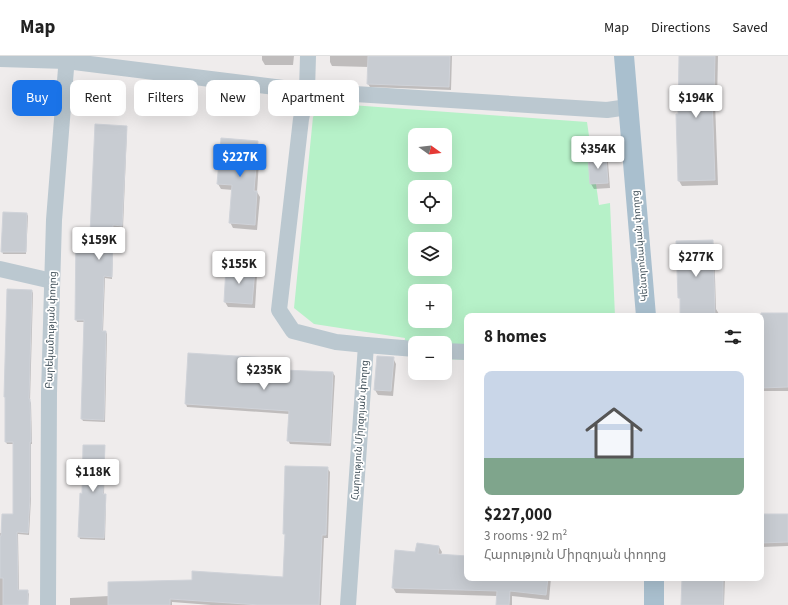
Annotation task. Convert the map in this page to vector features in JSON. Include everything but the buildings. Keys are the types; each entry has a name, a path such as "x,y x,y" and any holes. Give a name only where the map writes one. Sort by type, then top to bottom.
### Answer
{"main road":[{"name":"Կենտրոնական փողոց","path":"624,56 646,313"},
{"path":"654,581 654,605"}],"street":[{"name":"Հարություն Միրզոյան փողոց","path":"307,80 308,56"},
{"path":"0,59 67,58 268,86"},
{"name":"Բարեկամության փողոց","path":"48,605 49,393 54,220 67,58"},
{"path":"359,94 607,110 628,107"},
{"name":"Հարություն Միրզոյան փողոց","path":"302,116 279,310 293,330 336,342 366,345 348,605"},
{"path":"0,269 52,281"},
{"path":"366,345 408,348"},
{"path":"452,351 464,352"}],"green space":[{"path":"359,106 587,122 599,205 610,203 615,313 464,313 464,360 452,359 452,336 408,336 408,350 403,355 405,338 314,324 294,308 314,116 359,116"}]}
